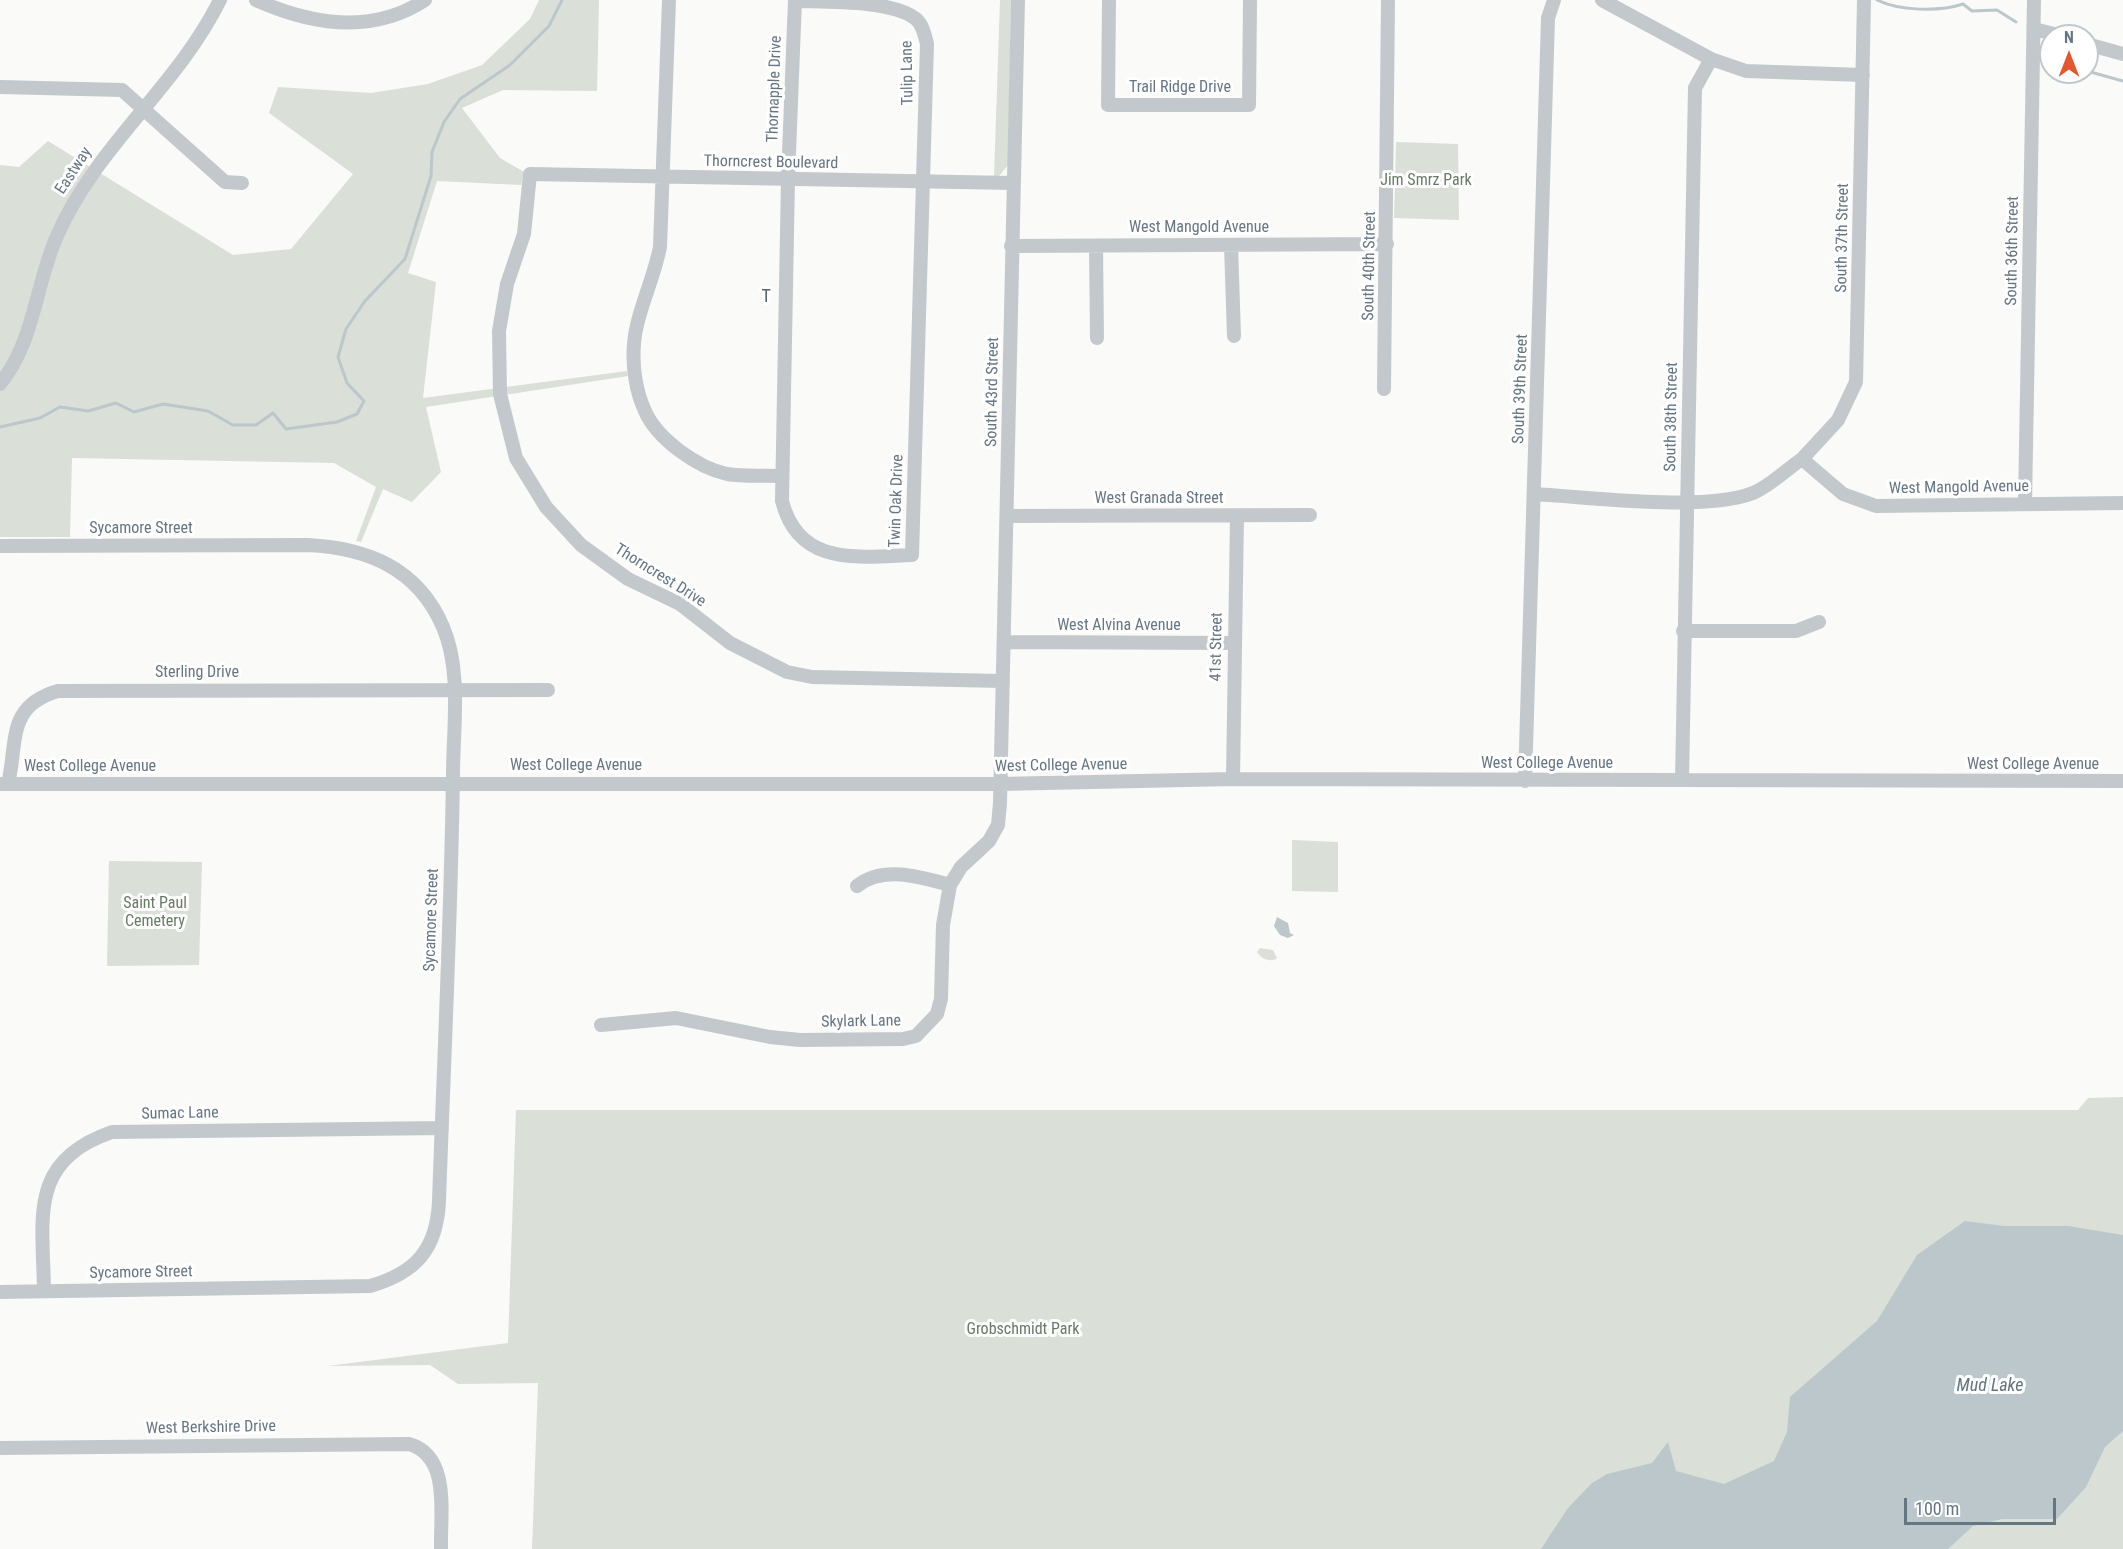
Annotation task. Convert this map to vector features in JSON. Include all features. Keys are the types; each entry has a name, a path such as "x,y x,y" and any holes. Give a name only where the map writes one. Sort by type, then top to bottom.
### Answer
{"street":[{"name":"Eastway","path":"0,384 23,347 45,267 74,202 91,172 171,78 199,40 220,0"},
{"path":"256,0 305,19 348,23 385,18 425,0"},
{"path":"669,0 660,247 634,343 634,365 646,413 663,436 707,466 726,474 782,476"},
{"name":"Thornapple Drive","path":"788,179 795,0"},
{"name":"Tulip Lane","path":"795,0 886,3 904,9 917,19 927,44 924,184"},
{"name":"South 43rd Street","path":"999,784 1008,516 1012,183 1018,0"},
{"name":"Trail Ridge Drive","path":"1109,0 1108,105 1249,105 1250,0"},
{"name":"South 40th Street","path":"1384,390 1389,0"},
{"name":"South 39th Street","path":"1526,781 1548,18 1554,0"},
{"path":"1602,0 1711,59 1746,71 1863,75"},
{"name":"South 37th Street","path":"1802,459 1838,420 1856,382 1864,0"},
{"name":"South 36th Street","path":"2025,503 2034,0"},
{"path":"2034,29 2039,30"},
{"path":"2099,48 2123,54"},
{"name":"South 38th Street","path":"1682,780 1695,88 1711,59"},
{"path":"0,87 122,90 225,182 242,183"},
{"name":"Thorncrest Boulevard","path":"530,174 924,184 1012,183"},
{"name":"Thorncrest Drive","path":"530,174 524,234 507,284 500,323 497,359 500,394 516,458 546,507 581,545 628,579 680,604 730,643 787,672 812,677 1003,681"},
{"name":"Twin Oak Drive","path":"788,179 782,501 786,517 811,546 842,557 912,555 924,184"},
{"name":"West Mangold Avenue","path":"1011,246 1387,244"},
{"path":"1231,245 1234,336"},
{"path":"1096,246 1097,338"},
{"path":"1534,494 1686,502 1723,500 1754,492 1802,459"},
{"name":"West Mangold Avenue","path":"1802,459 1843,494 1876,506 2123,504"},
{"name":"West Granada Street","path":"1008,516 1310,515"},
{"name":"41st Street","path":"1233,779 1233,643 1237,516"},
{"name":"Sycamore Street","path":"0,546 308,545 337,546 363,552 385,562 409,579 433,609 447,636 452,664 453,690 438,1220 433,1237 417,1262 407,1272 370,1286 0,1292"},
{"path":"1683,631 1796,632 1819,622"},
{"name":"West Alvina Avenue","path":"1004,642 1233,643"},
{"name":"Sterling Drive","path":"4,784 14,761 17,723 33,701 58,691 548,690"},
{"name":"West College Avenue","path":"4,784 999,784 1233,779 2123,781"},
{"name":"Skylark Lane","path":"601,1025 676,1018 770,1037 800,1040 903,1040 916,1036 937,1014 941,999 943,925 950,885 961,867 989,841 998,825 999,784"},
{"path":"857,886 865,879 897,874 950,885"},
{"name":"Sumac Lane","path":"44,1291 43,1213 48,1184 58,1165 75,1148 89,1140 120,1132 442,1128"},
{"name":"West Berkshire Drive","path":"0,1448 389,1442 422,1448 437,1468 440,1485 441,1549"}],"green space":[{"path":"539,0 599,0 597,91 503,90 462,108 500,158 524,172 521,185 437,181 408,273 436,282 423,398 627,371 628,376 426,407 441,472 412,502 383,489 361,542 356,541 376,487 334,463 72,458 70,537 0,537 0,165 19,167 48,141 233,255 291,249 353,174 269,113 278,87 371,93 428,84 482,65 530,19"},
{"path":"1000,0 1011,0 1008,165 999,176 994,177"},
{"name":"Jim Smrz Park","path":"1396,142 1458,144 1459,220 1394,218"},
{"path":"1292,840 1338,842 1338,892 1292,891"},
{"name":"Saint Paul Cemetery","path":"109,861 202,862 199,965 107,966"},
{"path":"1260,948 1273,950 1277,958 1269,960 1264,958 1257,952"},
{"name":"Grobschmidt Park","path":"2123,1097 2123,1549 532,1549 538,1383 458,1384 430,1365 328,1366 508,1343 516,1110 2078,1110 2088,1098"}],"water":[{"path":"1277,917 1288,923 1290,933 1294,935 1288,938 1280,935 1274,926"},
{"name":"Mud Lake","path":"1965,1221 2004,1226 2068,1226 2123,1235 2123,1431 2105,1447 2086,1487 2057,1519 2002,1519 1973,1526 1948,1549 1541,1549 1568,1508 1592,1483 1607,1474 1652,1463 1668,1442 1676,1471 1724,1484 1774,1461 1787,1432 1790,1397 1877,1321 1917,1255"}],"waterway":[{"path":"0,427 40,418 60,407 88,411 116,403 134,412 163,404 208,411 233,425 256,425 273,413 286,429 337,422 357,414 364,401 347,383 338,357 346,329 365,301 405,259 431,176 432,152 444,122 460,99 510,65 549,26 562,0"},
{"path":"1877,0 1886,4 1919,9 1953,7 1963,4 1972,11 1997,10 2016,22"},
{"path":"2099,74 2123,81"}],"district":[{"name":"T","path":"767,297"}]}
